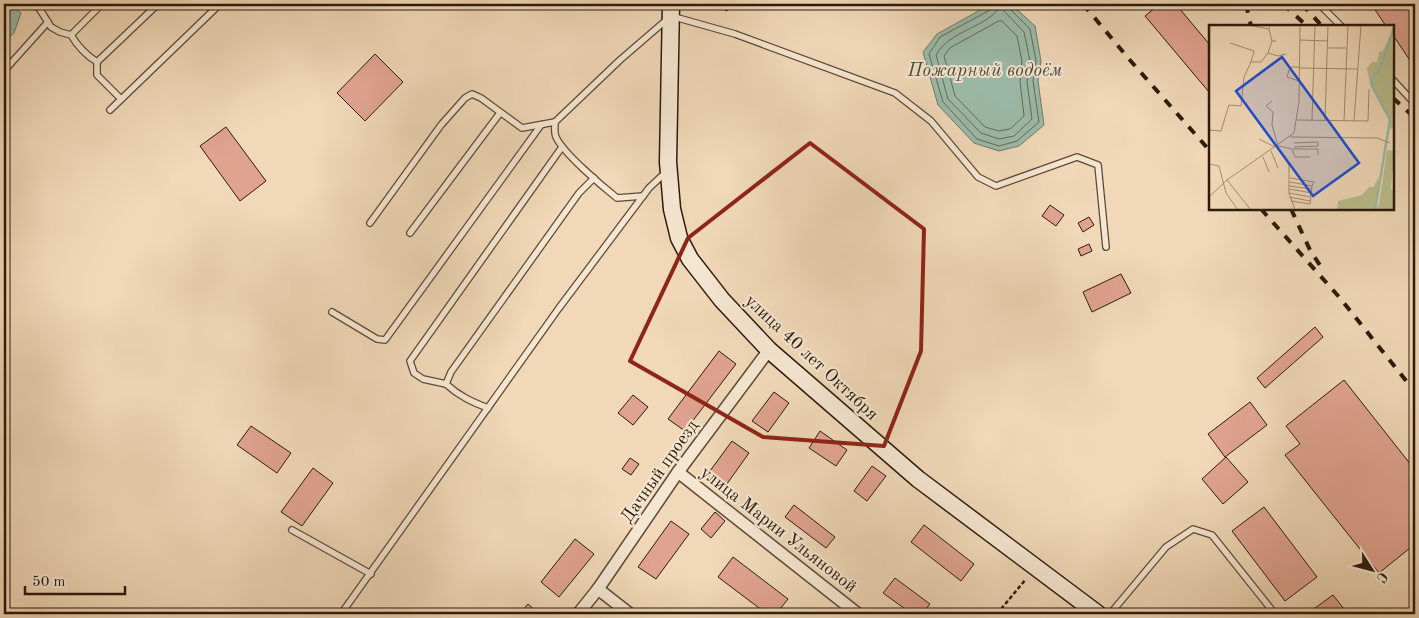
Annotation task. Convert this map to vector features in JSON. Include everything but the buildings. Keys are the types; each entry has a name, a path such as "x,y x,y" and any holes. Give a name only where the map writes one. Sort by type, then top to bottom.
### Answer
{"street":[{"name":"улица 40 лет Октября","path":"671,10 668,170 672,209 679,238 690,259 722,300 769,350 918,479 1098,614"},
{"name":"Дачный проезд","path":"578,614 598,589 678,472 769,350"},
{"name":"улица Марии Ульяновой","path":"678,472 858,614"},
{"path":"598,589 630,614"}],"lane":[{"path":"29,4 41,6 51,27 71,35 76,45 97,62"},
{"path":"71,35 102,4"},
{"path":"121,99 97,75 97,62 158,4"},
{"path":"110,110 220,4"},
{"path":"1319,4 1340,25"},
{"path":"370,223 441,125 465,98 472,94 481,98 522,128 556,122 671,10 894,93 931,121 978,177 996,186 1077,156 1098,165 1106,247"},
{"path":"4,71 48,22"},
{"path":"1394,81 1415,104"},
{"path":"410,233 500,112"},
{"path":"556,122 555,136 562,147 617,198 643,196"},
{"path":"332,312 366,334 385,340 541,125"},
{"path":"488,408 468,401 446,384 423,379 414,373 410,361 562,147"},
{"path":"341,614 559,308 643,196 668,170"},
{"path":"446,384 451,372 463,355 580,193 594,178"},
{"path":"1110,614 1166,547 1193,529 1212,535 1275,614"},
{"path":"292,530 371,574"}],"path":[{"path":"997,614 1036,567"}],"highlighted area":[{"path":"810,143 924,229 921,351 884,446 763,437 630,361 688,238"}],"water":[{"path":"4,4 10,4 21,13 14,33 4,43"},
{"name":"Пожарный водоём","path":"991,4 1011,4 1035,26 1041,61 1038,81 1044,125 1019,146 999,151 974,143 938,105 923,52 937,34"}],"railway":[{"path":"1083,4 1209,150"},
{"path":"1246,4 1251,25"},
{"path":"1283,4 1306,25"},
{"path":"1302,4 1321,25"},
{"path":"1394,99 1415,118"},
{"path":"1262,210 1340,298 1415,392"},
{"path":"1291,210 1310,250 1323,270"}]}
